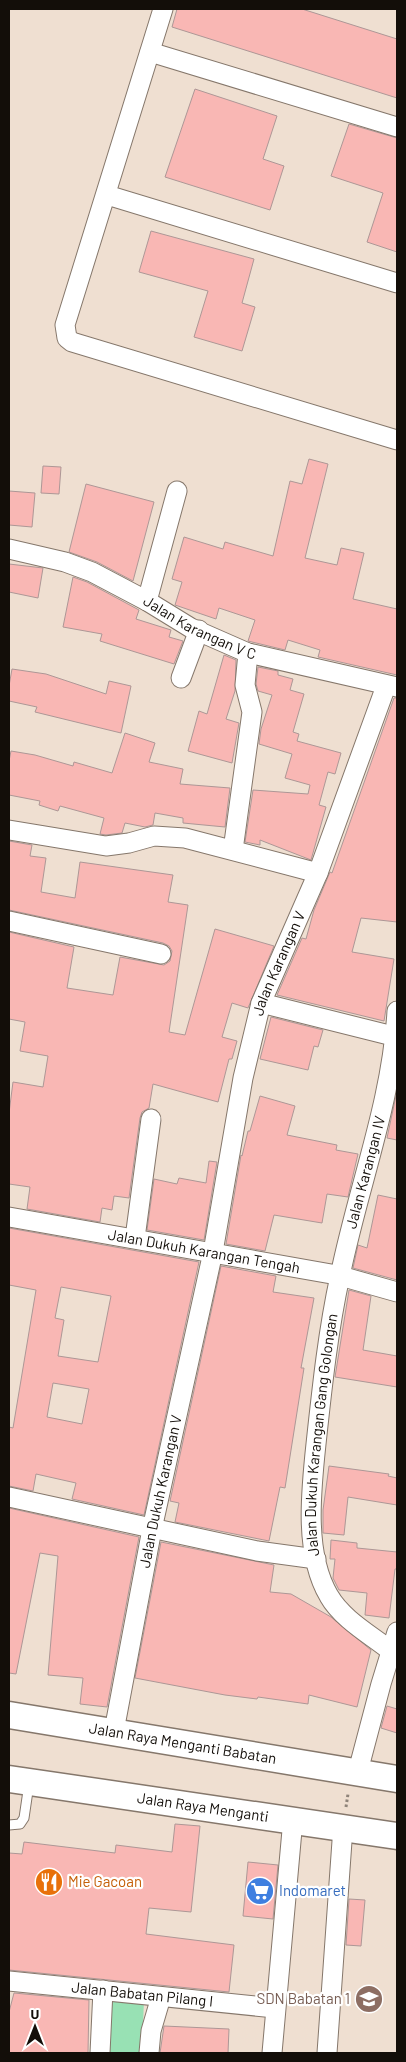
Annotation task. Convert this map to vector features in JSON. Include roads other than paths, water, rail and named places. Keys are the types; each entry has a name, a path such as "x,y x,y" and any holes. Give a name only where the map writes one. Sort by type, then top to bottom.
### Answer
{"main road":[{"name":"Jalan Raya Menganti Babatan","path":"9,1715 114,1731 353,1782"},
{"path":"353,1782 397,1779"},
{"name":"Jalan Raya Menganti","path":"19,1780 293,1819 344,1820 397,1836"}],"street":[{"path":"163,9 107,195 65,325 67,338 72,342 397,440"},
{"path":"150,52 397,127"},
{"path":"107,195 397,283"},
{"path":"147,601 177,491"},
{"name":"Jalan Karangan V C","path":"9,549 65,562 92,572 147,601 191,628 248,653 392,686"},
{"path":"181,678 199,630"},
{"path":"233,850 252,712 245,685 248,653"},
{"name":"Jalan Karangan V","path":"213,1252 243,1078 261,1002 318,873 392,686"},
{"path":"9,830 106,846 129,843 154,836 185,838 318,873"},
{"path":"9,921 161,954"},
{"path":"261,1002 397,1036"},
{"name":"Jalan Karangan IV","path":"340,1276 385,1100 397,1036 397,1010"},
{"path":"135,1238 151,1119"},
{"name":"Jalan Dukuh Karangan Tengah","path":"9,1217 340,1276 397,1292"},
{"name":"Jalan Dukuh Karangan V","path":"114,1731 152,1529 213,1252"},
{"name":"Jalan Dukuh Karangan Gang Golongan","path":"340,1276 324,1374 312,1480 312,1530 316,1559 328,1595 336,1607 391,1651"},
{"path":"9,1497 257,1551 316,1559"},
{"path":"353,1782 397,1632"},
{"path":"272,2053 293,1819"},
{"path":"327,2053 344,1820"},
{"name":"Jalan Babatan Pilang I","path":"9,1981 275,2008"},
{"path":"100,2053 103,1990"},
{"path":"149,2053 151,2031 161,1997"}],"lane":[{"path":"9,1825 20,1824 24,1818 19,1780"}],"place":[{"name":"Mie Gacoan","path":"49,1882"},
{"name":"Indomaret","path":"260,1891"},
{"name":"SDN Babatan 1","path":"369,1999"}]}
